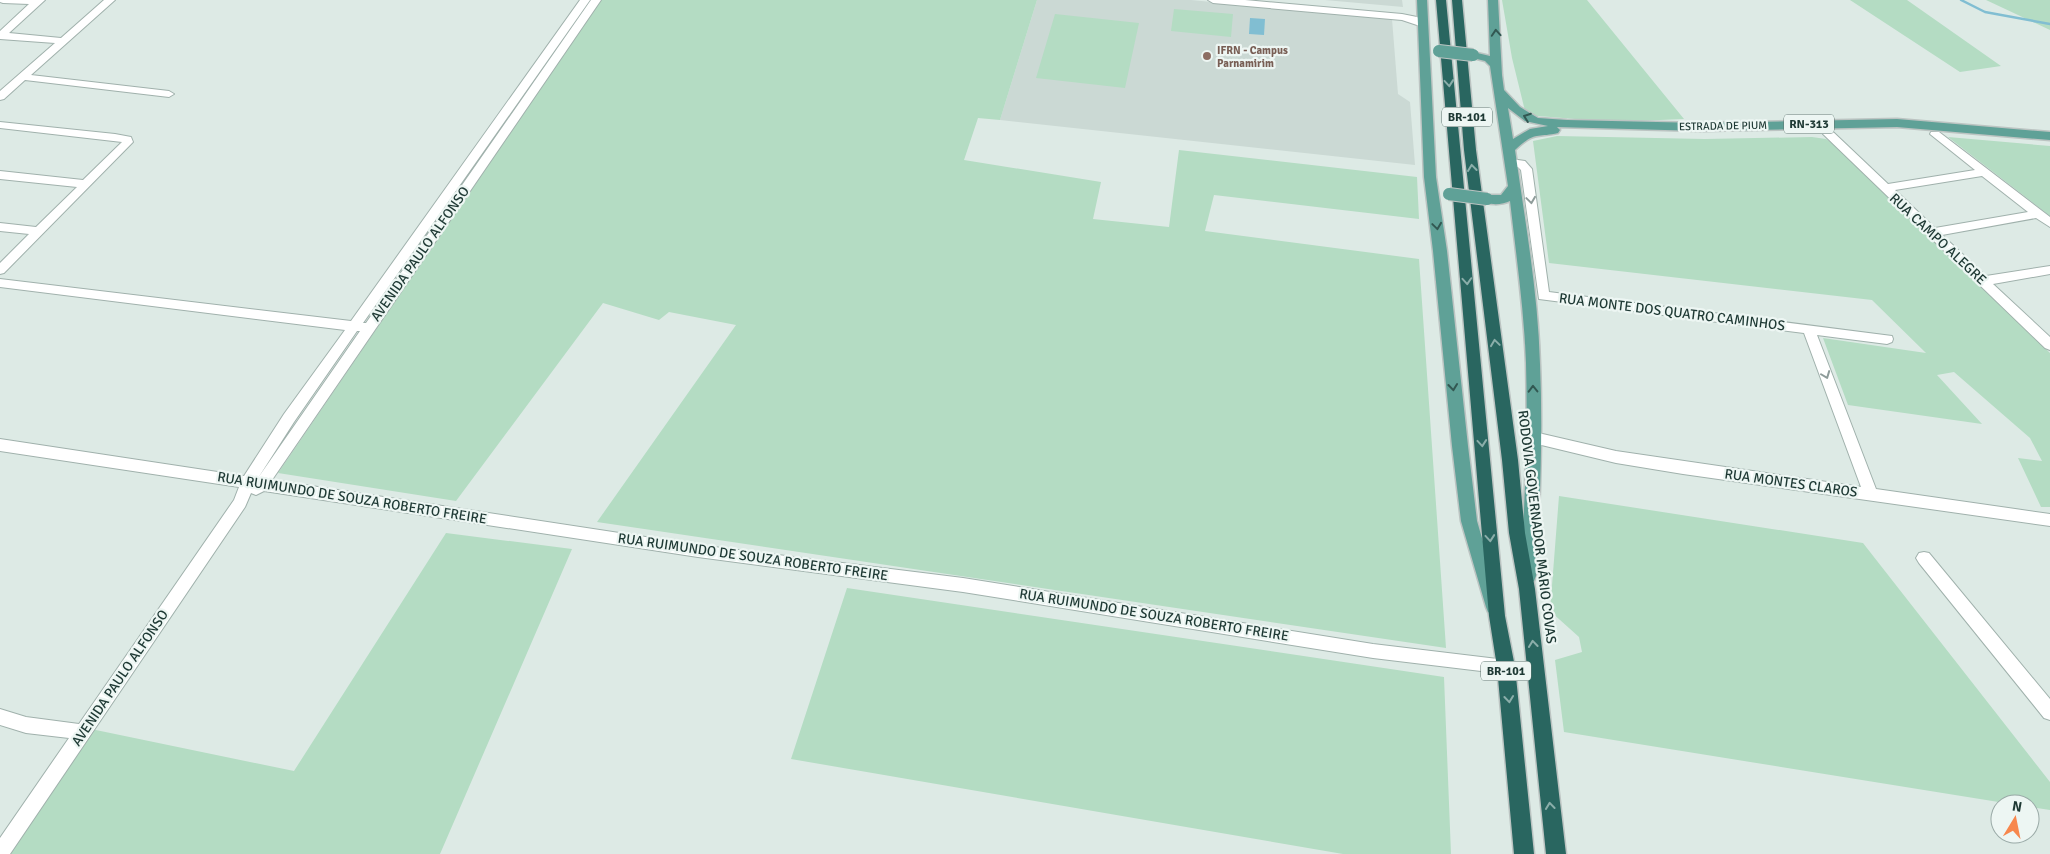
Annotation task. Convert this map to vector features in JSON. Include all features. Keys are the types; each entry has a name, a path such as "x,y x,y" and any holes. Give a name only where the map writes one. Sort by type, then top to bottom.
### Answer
{"highway":[{"name":"BR-101","path":"1441,0 1464,232 1468,305 1497,616 1506,667 1524,854"},
{"name":"RODOVIA GOVERNADOR MÁRIO COVAS","path":"1457,0 1466,112 1480,234 1510,460 1517,533 1527,589 1556,854"}],"main road":[{"path":"1493,0 1496,66 1528,294 1533,363 1533,498 1527,589"},
{"path":"1422,5 1430,178 1440,251 1446,324 1469,521 1490,598 1497,616"},
{"path":"1424,58 1430,52 1439,51 1474,55 1489,59 1496,66"},
{"name":"ESTRADA DE PIUM","path":"1499,89 1510,107 1519,115 1560,124 1701,127 1897,123 2050,136"},
{"name":"ESTRADA DE PIUM","path":"1509,149 1525,134 1550,130 1648,135 1827,132 1935,134 2050,144"},
{"path":"1430,178 1436,187 1449,194 1487,199 1504,198 1514,187"}],"street":[{"path":"3,0 39,1"},
{"path":"3,92 23,77 110,0"},
{"name":"AVENIDA PAULO ALFONSO","path":"0,853 240,502 369,328 400,283 543,67 584,0"},
{"name":"AVENIDA PAULO ALFONSO","path":"255,483 289,418 386,281 543,67 596,0"},
{"path":"1213,0 1415,13 1422,5"},
{"path":"1286,0 1324,7 1411,18 1423,24"},
{"path":"0,36 39,1"},
{"path":"0,36 64,41"},
{"path":"23,77 169,94"},
{"path":"0,125 127,139 128,142 0,270"},
{"name":"RUA CAMPO ALEGRE","path":"1827,132 1984,281 2044,332 2050,345"},
{"path":"1935,134 2050,222"},
{"name":"RUA MONTE DOS QUATRO CAMINHOS","path":"1511,163 1521,164 1526,169 1543,296 1886,339"},
{"path":"1885,188 1984,172"},
{"path":"0,176 86,184"},
{"path":"1932,233 2038,214"},
{"path":"0,227 39,231"},
{"path":"1984,281 2050,270"},
{"path":"386,281 400,283"},
{"path":"0,283 369,328"},
{"path":"1528,294 1543,296"},
{"path":"1809,330 1871,494"},
{"name":"RUA MONTES CLAROS","path":"1534,438 1625,459 2050,520"},
{"name":"RUA RUIMUNDO DE SOUZA ROBERTO FREIRE","path":"0,445 698,552 963,585 1373,651 1506,667"},
{"path":"1924,558 2050,712"},
{"path":"0,716 26,725 83,732"}],"shaded area":[{"name":"IFRN - Campus Parnamirim","path":"1037,0 1191,0 1392,19 1398,94 1410,102 1415,165 1000,120"},
{"path":"1325,0 1402,0 1403,7"}],"green space":[{"path":"601,0 1037,0 1000,120 978,118 964,160 1101,182 1093,219 1169,227 1179,150 1417,177 1419,219 1214,195 1205,231 1419,259 1446,648 597,522 736,325 669,312 659,320 603,303 456,501 278,473"},
{"path":"1502,0 1587,0 1684,119 1612,122 1526,115 1512,58"},
{"path":"1850,0 1907,0 2001,66 1960,72"},
{"path":"1986,0 2050,0 2050,30"},
{"path":"1174,9 1233,14 1231,37 1171,31"},
{"path":"1055,14 1139,23 1125,88 1036,78"},
{"path":"1557,136 1705,139 1812,137 1826,139 1835,145 2050,353 2050,507 2041,507 2018,458 2042,461 2030,438 1954,372 1937,375 1982,424 1848,405 1823,338 1926,353 1872,300 1549,263 1533,141"},
{"path":"1948,137 2050,146 2050,216"},
{"path":"1559,496 1863,543 2050,782 2050,810 2040,808 2040,794 1990,794 1990,801 1564,732 1555,660 1582,652 1579,637 1550,611"},
{"path":"446,533 572,549 440,854 4,854 91,729 294,771"},
{"path":"847,588 1444,677 1451,854 1343,854 791,759"}],"water":[{"path":"1250,18 1265,19 1264,35 1249,34"}],"waterway":[{"path":"1961,0 1985,12 2050,24"}],"place":[{"name":"IFRN - Campus Parnamirim","path":"1207,56"}]}
